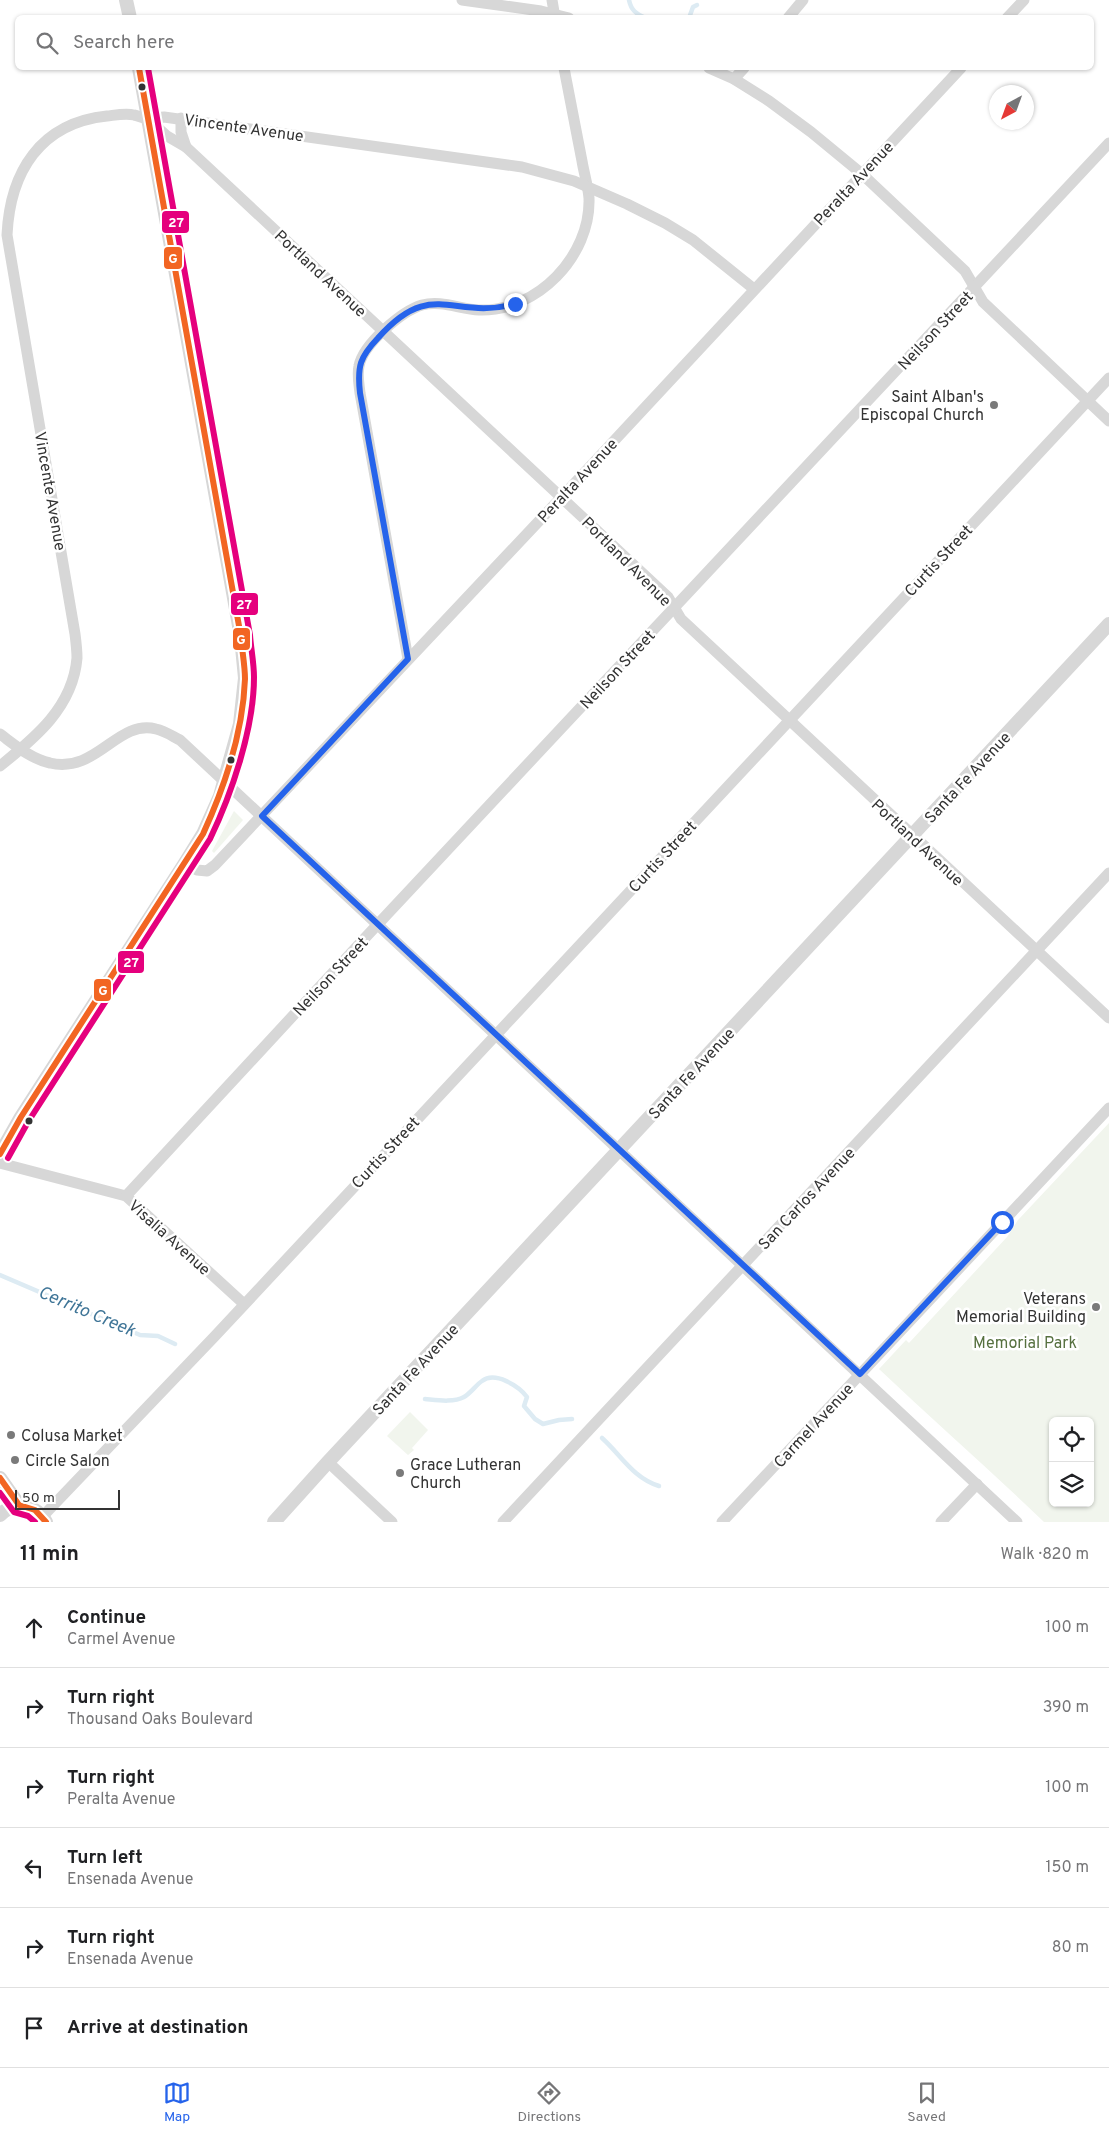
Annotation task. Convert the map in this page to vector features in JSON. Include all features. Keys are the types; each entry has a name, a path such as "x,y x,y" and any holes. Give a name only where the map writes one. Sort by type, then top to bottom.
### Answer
{"street":[{"path":"126,0 129,15"},
{"path":"462,0 549,15"},
{"path":"552,0 555,15"},
{"path":"790,15 803,0"},
{"path":"1011,15 1024,0"},
{"path":"0,1154 203,834 226,782 240,724 245,678 241,637 139,70"},
{"path":"408,659 358,378 359,365 363,355 397,318 422,305 438,303 478,310 515,304 538,293 549,285 566,265 579,244 587,216 589,198 564,70"},
{"path":"714,70 734,79 769,100 812,132 862,174 965,271 983,302 1109,421"},
{"path":"734,79 742,70"},
{"name":"Peralta Avenue","path":"185,863 197,870 207,871 262,816 959,70"},
{"name":"Vincente Avenue","path":"0,766 46,726 61,705 70,686 77,658 75,634 8,235 9,210 15,184 27,162 42,144 56,134 75,124 106,116 133,114 148,119 164,116 522,167 587,186 627,204 693,240 754,289"},
{"path":"181,118 180,132 186,147"},
{"name":"Portland Avenue","path":"148,119 167,136 186,147 668,597 681,619 1036,952 1109,1018"},
{"name":"Neilson Street","path":"126,1196 1109,143"},
{"name":"Curtis Street","path":"45,1519 788,720 1109,378"},
{"name":"Santa Fe Avenue","path":"274,1522 1109,624"},
{"path":"0,734 39,760 50,764 72,764 94,756 126,732 140,728 154,728 180,740 1017,1522"},
{"name":"San Carlos Avenue","path":"503,1522 1109,873"},
{"name":"Carmel Avenue","path":"722,1522 1109,1108"},
{"name":"Visalia Avenue","path":"0,1163 126,1196 244,1304"},
{"path":"328,1462 392,1522"},
{"path":"0,1478 19,1505"},
{"path":"941,1522 977,1484"},
{"path":"1,1509 19,1505 36,1510 45,1519"}],"green space":[{"path":"234,811 243,820 214,853 212,851"},
{"name":"Memorial Park","path":"1109,1123 1109,1522 1044,1522 879,1369 906,1340 909,1343 1007,1237 1018,1220"},
{"path":"410,1412 428,1430 412,1448 414,1450 408,1455 387,1436"}],"waterway":[{"path":"629,0 634,11 639,15"},
{"path":"690,15 693,7 697,5"},
{"name":"Cerrito Creek","path":"0,1275 140,1335 158,1336 175,1344"},
{"name":"Cerrito Creek","path":"425,1399 444,1401 460,1399 482,1381 487,1378 493,1378 506,1381 518,1388 527,1397 524,1406 535,1419 543,1424 572,1419"},
{"name":"Cerrito Creek","path":"602,1438 642,1478 659,1486"}],"transit line":[{"name":"G","path":"0,1154 21,1117 203,834 219,797 232,759 244,699 245,674 241,637 139,70"},
{"name":"27","path":"8,1158 28,1122 210,839 234,781 246,739 253,697 254,672 250,635 148,70"},
{"name":"G","path":"0,1478 19,1505 35,1510 46,1522"},
{"name":"27","path":"0,1493 14,1512 28,1516 35,1522"}],"place":[{"name":"Saint Alban's Episcopal Church","path":"994,405"},
{"name":"Veterans Memorial Building","path":"1096,1307"},
{"name":"Colusa Market","path":"11,1435"},
{"name":"Circle Salon","path":"15,1460"},
{"name":"Grace Lutheran Church","path":"400,1473"}],"route":[{"path":"515,304 502,308 478,310 433,303 422,305 405,312 397,318 363,355 359,365 360,393 408,659 262,816 860,1374 1002,1222"}]}
